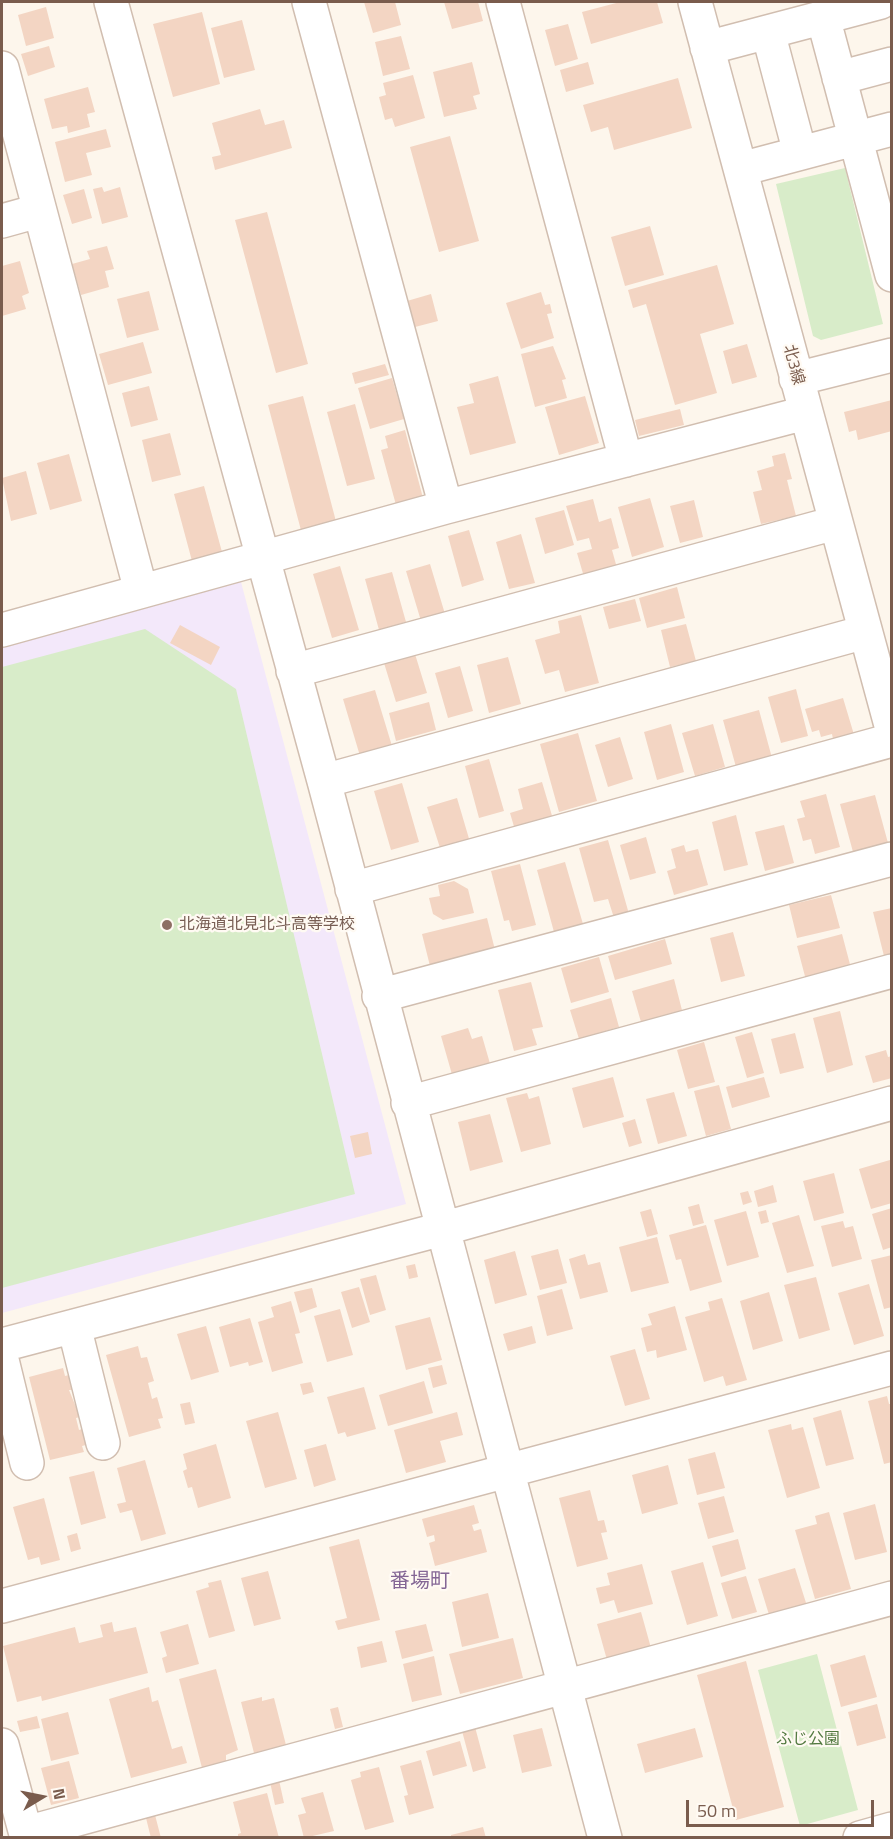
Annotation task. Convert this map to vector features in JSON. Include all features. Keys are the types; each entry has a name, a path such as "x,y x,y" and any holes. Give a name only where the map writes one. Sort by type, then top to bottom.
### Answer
{"street":[{"path":"111,2 324,781 379,996 605,1838"},
{"path":"309,2 446,507"},
{"path":"503,2 626,460"},
{"name":"北3線","path":"695,2 891,729"},
{"path":"707,48 881,2"},
{"path":"823,17 855,138 882,197 890,263"},
{"path":"768,32 800,153"},
{"path":"839,78 891,64"},
{"path":"2,68 38,211 141,591"},
{"path":"741,169 891,129"},
{"path":"2,221 38,211"},
{"path":"796,379 891,355"},
{"path":"2,630 446,507 806,414"},
{"path":"293,671 835,523"},
{"path":"324,781 865,632"},
{"path":"352,889 891,740"},
{"path":"379,996 891,858"},
{"path":"408,1103 891,971"},
{"path":"2,1345 442,1229 891,1104"},
{"path":"74,1326 103,1443"},
{"path":"2,1360 27,1463"},
{"path":"2,1606 891,1368"},
{"path":"2,1745 26,1835 891,1598"},
{"path":"860,1838 891,1829"}],"shaded area":[{"name":"北海道北見北斗高等学校","path":"241,582 406,1204 2,1313 2,646"}],"green space":[{"path":"845,168 883,324 821,340 813,336 776,184"},
{"name":"北海道北見北斗高等学校","path":"145,629 236,689 355,1194 2,1288 2,667"},
{"name":"ふじ公園","path":"817,1654 858,1810 800,1826 758,1670"}],"building":[{"path":"364,2 395,2 401,25 373,33"},
{"path":"444,2 478,2 483,21 452,29"},
{"path":"620,2 657,2 663,23 591,44 582,12"},
{"path":"46,7 54,38 26,46 18,15"},
{"path":"202,12 220,84 173,97 153,24"},
{"path":"242,20 255,70 224,78 211,28"},
{"path":"568,24 578,59 555,66 545,30"},
{"path":"401,36 410,69 383,76 375,42"},
{"path":"49,46 55,67 28,76 21,54"},
{"path":"472,62 480,94 473,96 477,109 444,117 433,72"},
{"path":"588,62 594,84 566,92 560,70"},
{"path":"413,75 425,118 395,127 392,118 385,120 379,97 386,95 383,83"},
{"path":"678,78 692,128 614,150 608,127 591,132 583,105"},
{"path":"88,87 95,112 87,114 90,127 68,133 67,126 52,129 44,99"},
{"path":"260,109 265,125 284,120 292,148 215,170 212,157 221,155 212,123"},
{"path":"106,129 111,147 86,153 92,175 65,182 55,142"},
{"path":"450,136 479,241 439,252 410,147"},
{"path":"102,187 104,192 120,187 128,217 102,224 93,189"},
{"path":"84,189 92,218 72,224 63,195"},
{"path":"267,212 308,364 276,373 235,220"},
{"path":"650,226 664,275 625,286 611,237"},
{"path":"107,246 114,269 105,271 109,287 81,295 72,264 90,259 87,251"},
{"path":"20,261 29,293 22,296 26,309 2,316 2,266"},
{"path":"717,265 734,324 700,334 717,393 675,405 646,304 633,308 628,290"},
{"path":"149,291 159,330 127,338 117,299"},
{"path":"541,292 545,305 550,304 552,313 547,314 554,338 521,349 506,303"},
{"path":"431,294 438,321 415,327 407,301"},
{"path":"143,342 152,373 108,385 99,354"},
{"path":"747,344 757,377 732,384 723,351"},
{"path":"553,346 566,379 562,380 567,398 535,407 521,354"},
{"path":"385,364 389,375 355,384 352,373"},
{"path":"498,376 516,443 470,455 457,407 474,403 469,384"},
{"path":"392,378 404,419 370,429 358,388"},
{"path":"149,386 158,420 131,427 122,393"},
{"path":"303,396 338,529 303,538 268,405"},
{"path":"585,396 599,443 559,455 545,407"},
{"path":"892,400 892,431 858,440 856,430 849,432 844,412"},
{"path":"355,404 375,479 347,486 327,412"},
{"path":"680,409 684,425 639,436 635,420"},
{"path":"405,430 423,498 396,505 381,450 388,448 385,436"},
{"path":"170,433 181,475 152,482 142,440"},
{"path":"785,453 792,479 787,480 796,516 761,524 753,492 762,490 757,471 774,466 772,456"},
{"path":"69,454 82,501 50,510 37,463"},
{"path":"26,471 37,514 11,521 2,478"},
{"path":"204,486 222,552 192,561 174,494"},
{"path":"650,498 664,547 632,557 618,507"},
{"path":"593,499 599,522 611,518 619,548 612,550 617,568 584,577 577,553 592,549 589,538 577,541 566,506"},
{"path":"694,500 703,537 680,543 670,506"},
{"path":"564,510 574,545 545,554 535,518"},
{"path":"469,530 484,580 462,587 448,536"},
{"path":"521,534 535,583 509,589 496,542"},
{"path":"430,564 445,614 421,621 406,571"},
{"path":"340,566 359,630 332,638 313,574"},
{"path":"392,572 406,622 379,630 365,579"},
{"path":"677,587 685,618 647,628 639,598"},
{"path":"635,599 641,621 609,629 603,607"},
{"path":"581,615 599,683 565,692 559,670 545,674 535,640 560,633 558,621"},
{"path":"686,624 696,661 670,667 661,630"},
{"path":"180,625 220,647 211,665 170,643"},
{"path":"415,654 427,693 396,702 384,663"},
{"path":"508,657 521,704 489,713 477,665"},
{"path":"460,666 473,711 448,718 435,673"},
{"path":"796,689 808,736 781,743 768,697"},
{"path":"375,690 392,746 360,756 343,699"},
{"path":"843,698 855,738 834,744 832,734 821,737 819,730 812,732 805,709"},
{"path":"429,702 436,730 396,741 389,713"},
{"path":"759,710 772,758 736,767 723,720"},
{"path":"671,724 684,772 657,780 644,732"},
{"path":"713,724 725,767 695,776 682,733"},
{"path":"578,733 597,801 559,812 540,744"},
{"path":"620,737 633,779 608,787 595,745"},
{"path":"489,759 504,811 479,818 465,766"},
{"path":"542,782 553,819 515,830 510,813 523,809 518,789"},
{"path":"402,783 419,842 391,850 374,791"},
{"path":"826,794 840,847 815,854 811,839 803,841 797,819 805,817 800,801"},
{"path":"875,795 888,843 853,852 840,804"},
{"path":"457,798 470,842 441,851 427,807"},
{"path":"736,815 748,865 724,871 712,822"},
{"path":"784,825 794,863 765,871 755,832"},
{"path":"646,837 656,873 630,880 620,845"},
{"path":"608,840 629,914 614,918 608,899 594,902 579,848"},
{"path":"684,845 686,852 698,849 708,885 674,895 667,871 676,868 671,849"},
{"path":"565,862 583,924 554,932 537,870"},
{"path":"520,864 536,925 512,931 509,920 504,921 491,871"},
{"path":"454,881 468,889 474,913 443,920 433,914 429,898 440,896 438,885"},
{"path":"831,895 840,928 797,938 789,905"},
{"path":"892,908 892,963 886,964 873,912"},
{"path":"487,918 495,950 430,966 422,934"},
{"path":"733,932 745,976 721,982 710,938"},
{"path":"842,934 852,972 807,984 797,946"},
{"path":"665,939 672,964 615,980 608,956"},
{"path":"599,957 609,992 571,1003 561,968"},
{"path":"674,979 684,1018 643,1029 632,991"},
{"path":"531,982 543,1027 532,1029 537,1045 514,1051 498,990"},
{"path":"611,998 619,1027 579,1039 570,1010"},
{"path":"840,1011 853,1065 827,1073 813,1018"},
{"path":"468,1028 472,1039 482,1036 491,1067 453,1078 441,1036"},
{"path":"752,1032 764,1073 747,1078 735,1037"},
{"path":"795,1033 804,1068 780,1074 771,1039"},
{"path":"704,1042 715,1082 688,1089 677,1050"},
{"path":"886,1050 888,1057 892,1056 892,1078 873,1083 865,1056"},
{"path":"613,1077 624,1117 583,1128 572,1088"},
{"path":"764,1077 770,1097 732,1108 726,1087"},
{"path":"719,1085 731,1129 706,1136 694,1091"},
{"path":"674,1092 687,1136 658,1144 646,1099"},
{"path":"527,1093 529,1099 539,1096 551,1144 521,1152 506,1098"},
{"path":"490,1114 503,1162 470,1171 458,1122"},
{"path":"635,1119 642,1143 629,1147 622,1123"},
{"path":"368,1132 372,1154 355,1158 350,1136"},
{"path":"890,1160 892,1203 871,1209 859,1169"},
{"path":"834,1173 844,1213 814,1221 803,1181"},
{"path":"773,1185 777,1202 758,1207 754,1191"},
{"path":"748,1191 752,1202 743,1205 740,1193"},
{"path":"699,1204 704,1223 693,1226 688,1207"},
{"path":"892,1208 892,1247 883,1250 872,1214"},
{"path":"651,1209 658,1234 647,1237 640,1212"},
{"path":"766,1210 769,1222 761,1224 758,1212"},
{"path":"746,1211 759,1257 727,1266 714,1220"},
{"path":"799,1215 814,1266 787,1273 772,1223"},
{"path":"843,1221 845,1228 853,1226 862,1259 832,1267 821,1226"},
{"path":"706,1225 722,1282 690,1291 681,1259 676,1260 669,1235"},
{"path":"657,1237 669,1283 631,1292 619,1247"},
{"path":"558,1249 567,1283 540,1290 531,1256"},
{"path":"515,1251 527,1295 495,1304 484,1260"},
{"path":"585,1254 588,1265 600,1262 608,1292 580,1299 569,1259"},
{"path":"892,1255 892,1307 884,1309 871,1260"},
{"path":"415,1264 418,1277 409,1279 406,1266"},
{"path":"376,1275 386,1310 370,1315 360,1279"},
{"path":"816,1277 830,1330 799,1339 784,1285"},
{"path":"869,1284 884,1336 854,1345 838,1293"},
{"path":"359,1287 370,1322 352,1328 341,1292"},
{"path":"312,1288 317,1307 300,1313 294,1292"},
{"path":"562,1289 573,1329 547,1336 537,1296"},
{"path":"769,1292 783,1341 753,1350 740,1301"},
{"path":"722,1298 747,1380 726,1386 723,1376 704,1382 685,1317 710,1310 708,1302"},
{"path":"291,1301 300,1333 295,1334 303,1363 272,1372 258,1322 274,1317 271,1307"},
{"path":"675,1306 687,1350 657,1358 656,1350 647,1352 641,1328 652,1325 648,1314"},
{"path":"340,1309 353,1355 327,1362 314,1316"},
{"path":"430,1317 442,1360 406,1370 395,1326"},
{"path":"250,1318 263,1362 249,1366 248,1362 230,1367 219,1327"},
{"path":"206,1326 219,1372 191,1380 177,1334"},
{"path":"532,1326 536,1343 508,1351 503,1334"},
{"path":"138,1346 141,1358 147,1357 154,1381 148,1383 152,1399 157,1397 163,1418 158,1419 161,1428 129,1437 106,1355"},
{"path":"635,1349 650,1399 625,1406 610,1356"},
{"path":"442,1365 447,1384 433,1388 428,1368"},
{"path":"63,1368 65,1376 69,1375 73,1390 69,1390 80,1417 76,1418 79,1430 82,1429 86,1445 82,1446 84,1452 50,1460 29,1377"},
{"path":"424,1381 433,1413 388,1426 379,1395"},
{"path":"311,1382 314,1392 303,1395 300,1384"},
{"path":"364,1387 376,1429 347,1437 345,1432 338,1434 327,1397"},
{"path":"887,1396 889,1404 892,1404 892,1462 884,1464 868,1401"},
{"path":"190,1402 195,1423 185,1425 180,1404"},
{"path":"841,1410 854,1459 826,1466 813,1418"},
{"path":"278,1412 297,1479 265,1488 246,1421"},
{"path":"457,1412 463,1435 440,1441 446,1462 406,1473 394,1430"},
{"path":"791,1424 792,1430 803,1427 820,1488 787,1498 768,1430"},
{"path":"216,1444 231,1498 198,1508 192,1487 188,1488 183,1471 187,1469 183,1454"},
{"path":"326,1444 336,1480 314,1487 304,1450"},
{"path":"715,1452 725,1488 697,1495 688,1459"},
{"path":"145,1460 166,1534 141,1541 132,1510 120,1513 117,1504 126,1502 117,1468"},
{"path":"668,1465 678,1504 642,1514 632,1475"},
{"path":"94,1471 106,1518 81,1525 69,1477"},
{"path":"590,1490 598,1521 604,1520 607,1532 601,1533 608,1559 577,1567 559,1498"},
{"path":"724,1496 734,1532 708,1539 698,1503"},
{"path":"44,1498 60,1560 41,1565 39,1557 28,1560 13,1507"},
{"path":"875,1504 887,1552 855,1560 843,1513"},
{"path":"474,1505 479,1523 472,1525 474,1531 481,1529 487,1552 435,1566 429,1543 435,1541 434,1535 427,1537 422,1519"},
{"path":"829,1512 851,1589 815,1599 795,1530 817,1524 815,1516"},
{"path":"77,1533 81,1549 71,1552 67,1536"},
{"path":"359,1539 380,1620 338,1630 335,1621 347,1618 329,1547"},
{"path":"738,1539 746,1569 721,1577 712,1546"},
{"path":"703,1562 718,1616 687,1625 671,1571"},
{"path":"642,1564 653,1604 618,1613 614,1600 600,1604 596,1588 610,1585 607,1573"},
{"path":"795,1568 807,1606 770,1618 758,1579"},
{"path":"268,1571 281,1619 254,1626 241,1578"},
{"path":"746,1576 757,1612 732,1619 721,1583"},
{"path":"221,1580 235,1631 209,1638 196,1591 209,1587 208,1583"},
{"path":"488,1593 499,1638 462,1647 452,1602"},
{"path":"641,1612 651,1648 607,1660 597,1624"},
{"path":"112,1622 114,1632 136,1627 148,1673 42,1701 41,1696 17,1702 3,1646 75,1627 79,1643 103,1637 100,1625"},
{"path":"188,1624 199,1664 166,1673 162,1658 167,1656 160,1632"},
{"path":"426,1624 433,1651 402,1659 395,1631"},
{"path":"513,1638 523,1678 460,1694 449,1654"},
{"path":"382,1641 387,1662 361,1668 357,1647"},
{"path":"865,1655 877,1697 841,1707 830,1665"},
{"path":"434,1656 442,1695 412,1702 403,1664"},
{"path":"746,1661 784,1807 736,1820 697,1675"},
{"path":"216,1669 238,1750 226,1755 226,1761 202,1768 179,1679"},
{"path":"149,1687 152,1702 158,1700 172,1749 182,1746 187,1763 131,1778 109,1699"},
{"path":"262,1697 262,1701 274,1698 286,1745 254,1753 241,1702"},
{"path":"877,1704 886,1738 857,1746 848,1712"},
{"path":"338,1707 343,1727 335,1729 330,1709"},
{"path":"68,1712 79,1754 51,1761 41,1719"},
{"path":"37,1716 40,1728 20,1732 17,1721"},
{"path":"475,1727 486,1768 473,1772 462,1731"},
{"path":"542,1728 552,1766 522,1773 513,1735"},
{"path":"695,1728 703,1757 645,1773 637,1744"},
{"path":"460,1741 467,1766 433,1776 426,1751"},
{"path":"421,1760 434,1808 409,1815 404,1796 408,1795 400,1766"},
{"path":"69,1761 79,1798 51,1805 41,1768"},
{"path":"379,1767 394,1822 365,1830 351,1780 361,1777 360,1772"},
{"path":"279,1780 284,1803 275,1805 270,1782"},
{"path":"323,1792 334,1831 304,1838 298,1815 306,1813 301,1798"},
{"path":"267,1793 279,1838 238,1838 238,1834 241,1833 233,1802"},
{"path":"155,1815 161,1838 151,1838 146,1818"},
{"path":"483,1827 486,1838 451,1838 451,1835"}],"place":[{"name":"北海道北見北斗高等学校","path":"167,925"}],"district":[{"name":"番場町","path":"420,1582"}]}
